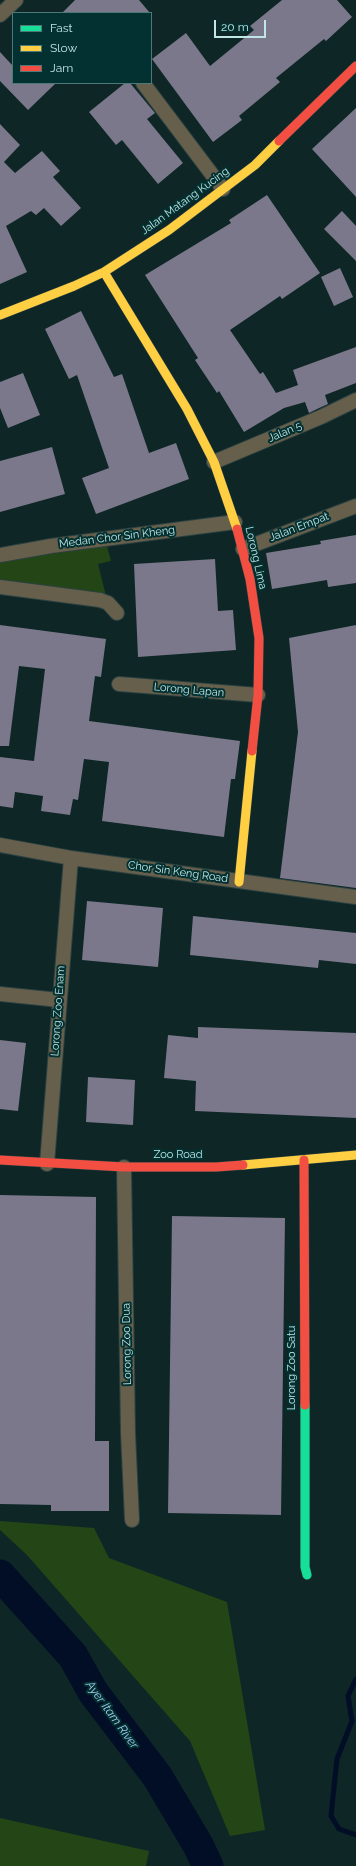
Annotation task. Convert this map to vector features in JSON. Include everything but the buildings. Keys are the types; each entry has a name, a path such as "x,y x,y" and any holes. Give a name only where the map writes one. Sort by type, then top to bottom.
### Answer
{"street":[{"path":"0,15 16,0"},
{"name":"Jalan Matang Kucing","path":"0,315 74,286 104,272 169,230 255,165 356,66"},
{"path":"144,84 223,189"},
{"name":"Lorong Lima","path":"104,272 187,409 214,462 243,549 259,638 258,695 239,882"},
{"name":"Jalan 5","path":"214,462 321,417 356,400"},
{"name":"Jalan Empat","path":"243,549 356,506"},
{"name":"Medan Chor Sin Kheng","path":"0,555 51,546 235,522"},
{"path":"0,587 100,600 108,603 117,613"},
{"name":"Lorong Lapan","path":"119,684 258,695"},
{"name":"Chor Sin Keng Road","path":"0,845 71,858 356,897"},
{"name":"Lorong Zoo Enam","path":"47,1164 71,858"},
{"path":"0,994 59,1000"},
{"name":"Zoo Road","path":"0,1160 47,1164 124,1167 216,1167 356,1155"},
{"name":"Lorong Zoo Satu","path":"304,1160 305,1567 307,1575"},
{"name":"Lorong Zoo Dua","path":"124,1167 128,1433 132,1520"}],"green space":[{"path":"107,546 111,561 98,564 106,596 0,579 0,561"},
{"path":"0,1521 94,1528 109,1558 227,1602 265,1830 230,1836 190,1741 27,1555 0,1530"},
{"path":"0,1818 149,1851 146,1866 0,1866"}],"waterway":[{"name":"Ayer Itam River","path":"0,1575 73,1656 93,1692 157,1776 198,1845 208,1866"},
{"path":"356,1679 348,1696 352,1721 337,1759 331,1816 339,1829 356,1835"}],"traffic: fast":[{"path":"305,1405 305,1567 307,1575"}],"traffic: slow":[{"path":"0,315 74,286 104,272 169,230 255,165 279,141"},
{"path":"104,272 187,409 214,462 237,529"},
{"path":"239,882 252,751"},
{"path":"243,1165 356,1155"}],"traffic: jam":[{"path":"279,141 356,66"},
{"path":"237,529 250,579 259,638 258,695 252,751"},
{"path":"0,1160 124,1167 216,1167 243,1165"},
{"path":"304,1160 305,1405"}]}
